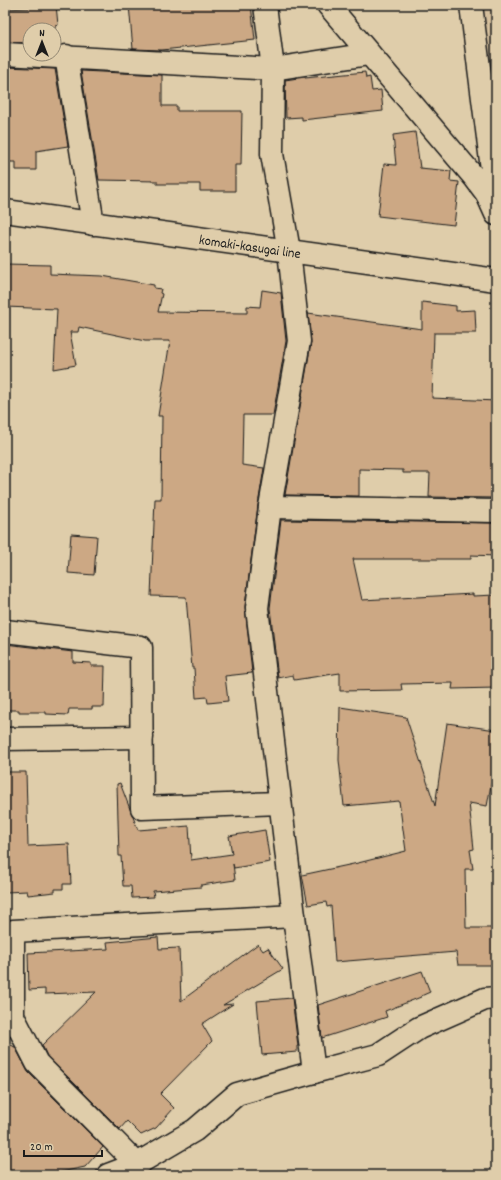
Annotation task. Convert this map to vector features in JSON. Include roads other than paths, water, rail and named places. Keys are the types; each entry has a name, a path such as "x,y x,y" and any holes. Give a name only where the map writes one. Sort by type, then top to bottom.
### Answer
{"street":[{"path":"265,5 273,69 272,154 289,251 299,341 270,507 257,608 314,1072"},
{"path":"328,5 487,194 496,214"},
{"path":"471,5 490,100 492,169 487,194"},
{"path":"5,54 66,56 273,69 369,54"},
{"path":"66,56 93,224"},
{"name":"komaki-kasugai line","path":"5,211 496,280"},
{"path":"270,507 496,511"},
{"path":"5,631 142,646 142,808 280,803"},
{"path":"5,739 142,737"},
{"path":"137,1164 37,1063 13,1016 13,931 294,916"},
{"path":"108,1175 137,1164 195,1130 237,1094 314,1072 378,1056 419,1028 485,999 496,998"}]}
